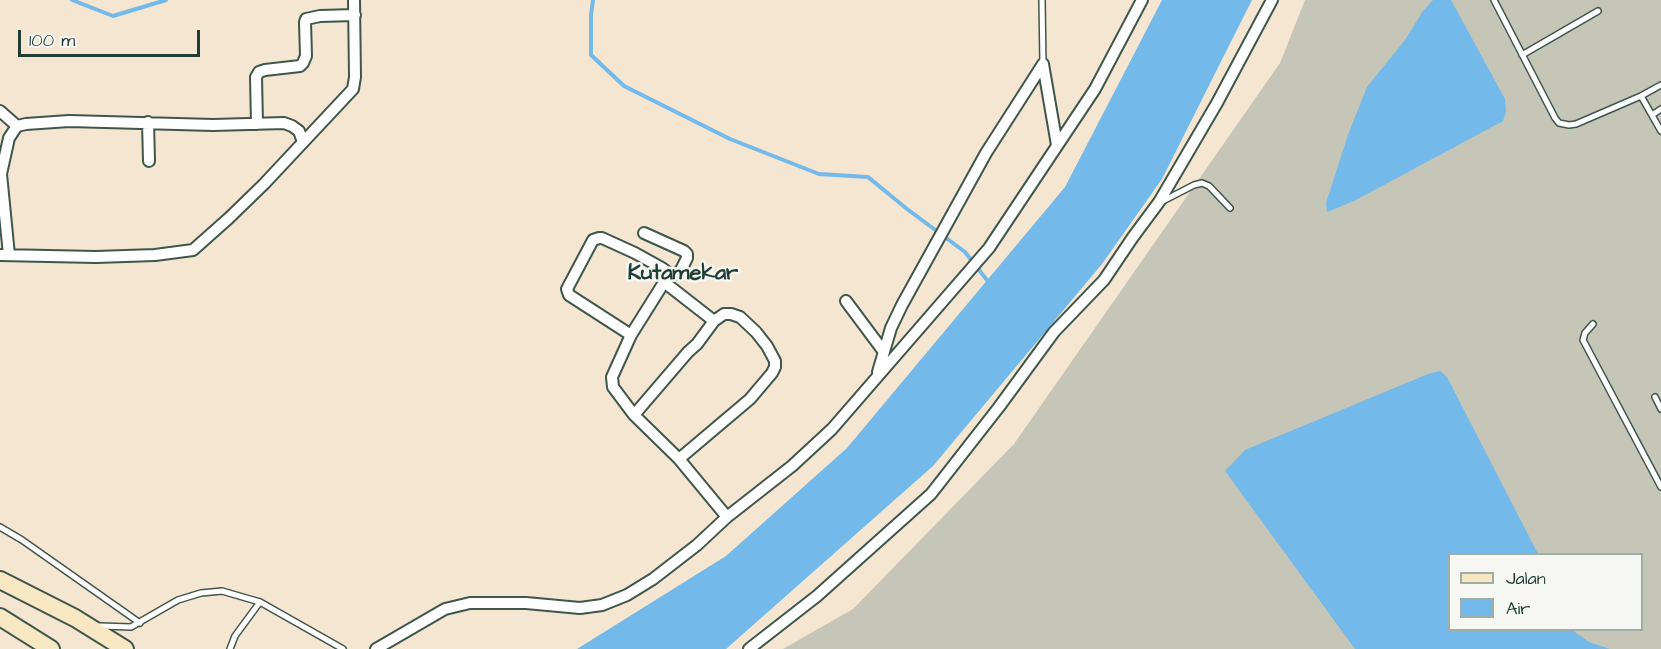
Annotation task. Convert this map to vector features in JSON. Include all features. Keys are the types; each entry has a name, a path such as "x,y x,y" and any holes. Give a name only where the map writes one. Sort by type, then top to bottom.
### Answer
{"street":[{"path":"17,126 9,138 1,173 5,255 50,257 155,255 193,250 236,211 352,89 355,77 354,0"},
{"path":"376,649 446,609 470,603 526,603 580,608 602,605 627,596 698,545 727,518 792,466 832,429 989,248 1095,89 1142,0"},
{"path":"748,649 817,596 931,494 1054,332 1104,280 1160,202 1217,103 1272,0"},
{"path":"257,124 256,77 259,72 265,70 300,66 303,63 306,56 306,19 320,16 355,15"},
{"path":"1043,64 1057,145"},
{"path":"876,378 891,328 986,153 1043,64"},
{"path":"0,111 17,126 69,122 213,125 284,123 299,131 303,142"},
{"path":"148,122 149,161"},
{"path":"644,233 684,251 687,258 680,272 666,279 631,335 612,377 613,387 634,415 679,459 727,518"},
{"path":"631,335 569,295 567,289 593,240 602,238 662,268 666,271 666,279 714,321"},
{"path":"846,301 884,352"},
{"path":"634,415 697,344 714,321 724,314 740,317 756,332 775,360 772,373 750,399 679,459"},
{"path":"0,580 90,626 125,649"},
{"path":"0,617 51,649"}],"lane":[{"path":"1042,0 1043,64"},
{"path":"1494,0 1555,118 1562,124 1576,124 1661,85"},
{"path":"1522,55 1598,11"},
{"path":"1641,96 1661,131"},
{"path":"1652,115 1661,109"},
{"path":"1160,202 1202,183 1209,186 1230,208"},
{"path":"1593,324 1585,333 1583,340 1661,487"},
{"path":"1655,397 1661,409"},
{"path":"0,527 140,623"},
{"path":"90,626 131,627 178,600 201,593 222,591 260,602 343,649"},
{"path":"230,649 235,636 260,602"}],"shaded area":[{"path":"1305,0 1661,0 1661,649 783,649 853,609 1014,444 1280,63"}],"water":[{"path":"1162,0 1252,0 1162,179 1102,264 933,466 726,649 577,649 726,556 847,448 1065,187"},
{"path":"1433,0 1451,0 1505,99 1506,112 1503,121 1354,201 1327,212 1326,203 1348,135 1367,87 1405,40 1423,11"},
{"path":"1440,371 1447,377 1537,553 1448,553 1448,631 1575,631 1589,642 1610,649 1355,649 1225,471 1245,450"}],"waterway":[{"path":"72,0 113,16 166,0"},
{"path":"593,0 591,55 624,86 730,139 819,174 868,177 965,252 990,284"}],"district":[{"name":"Kutamekar","path":"683,274"}]}
